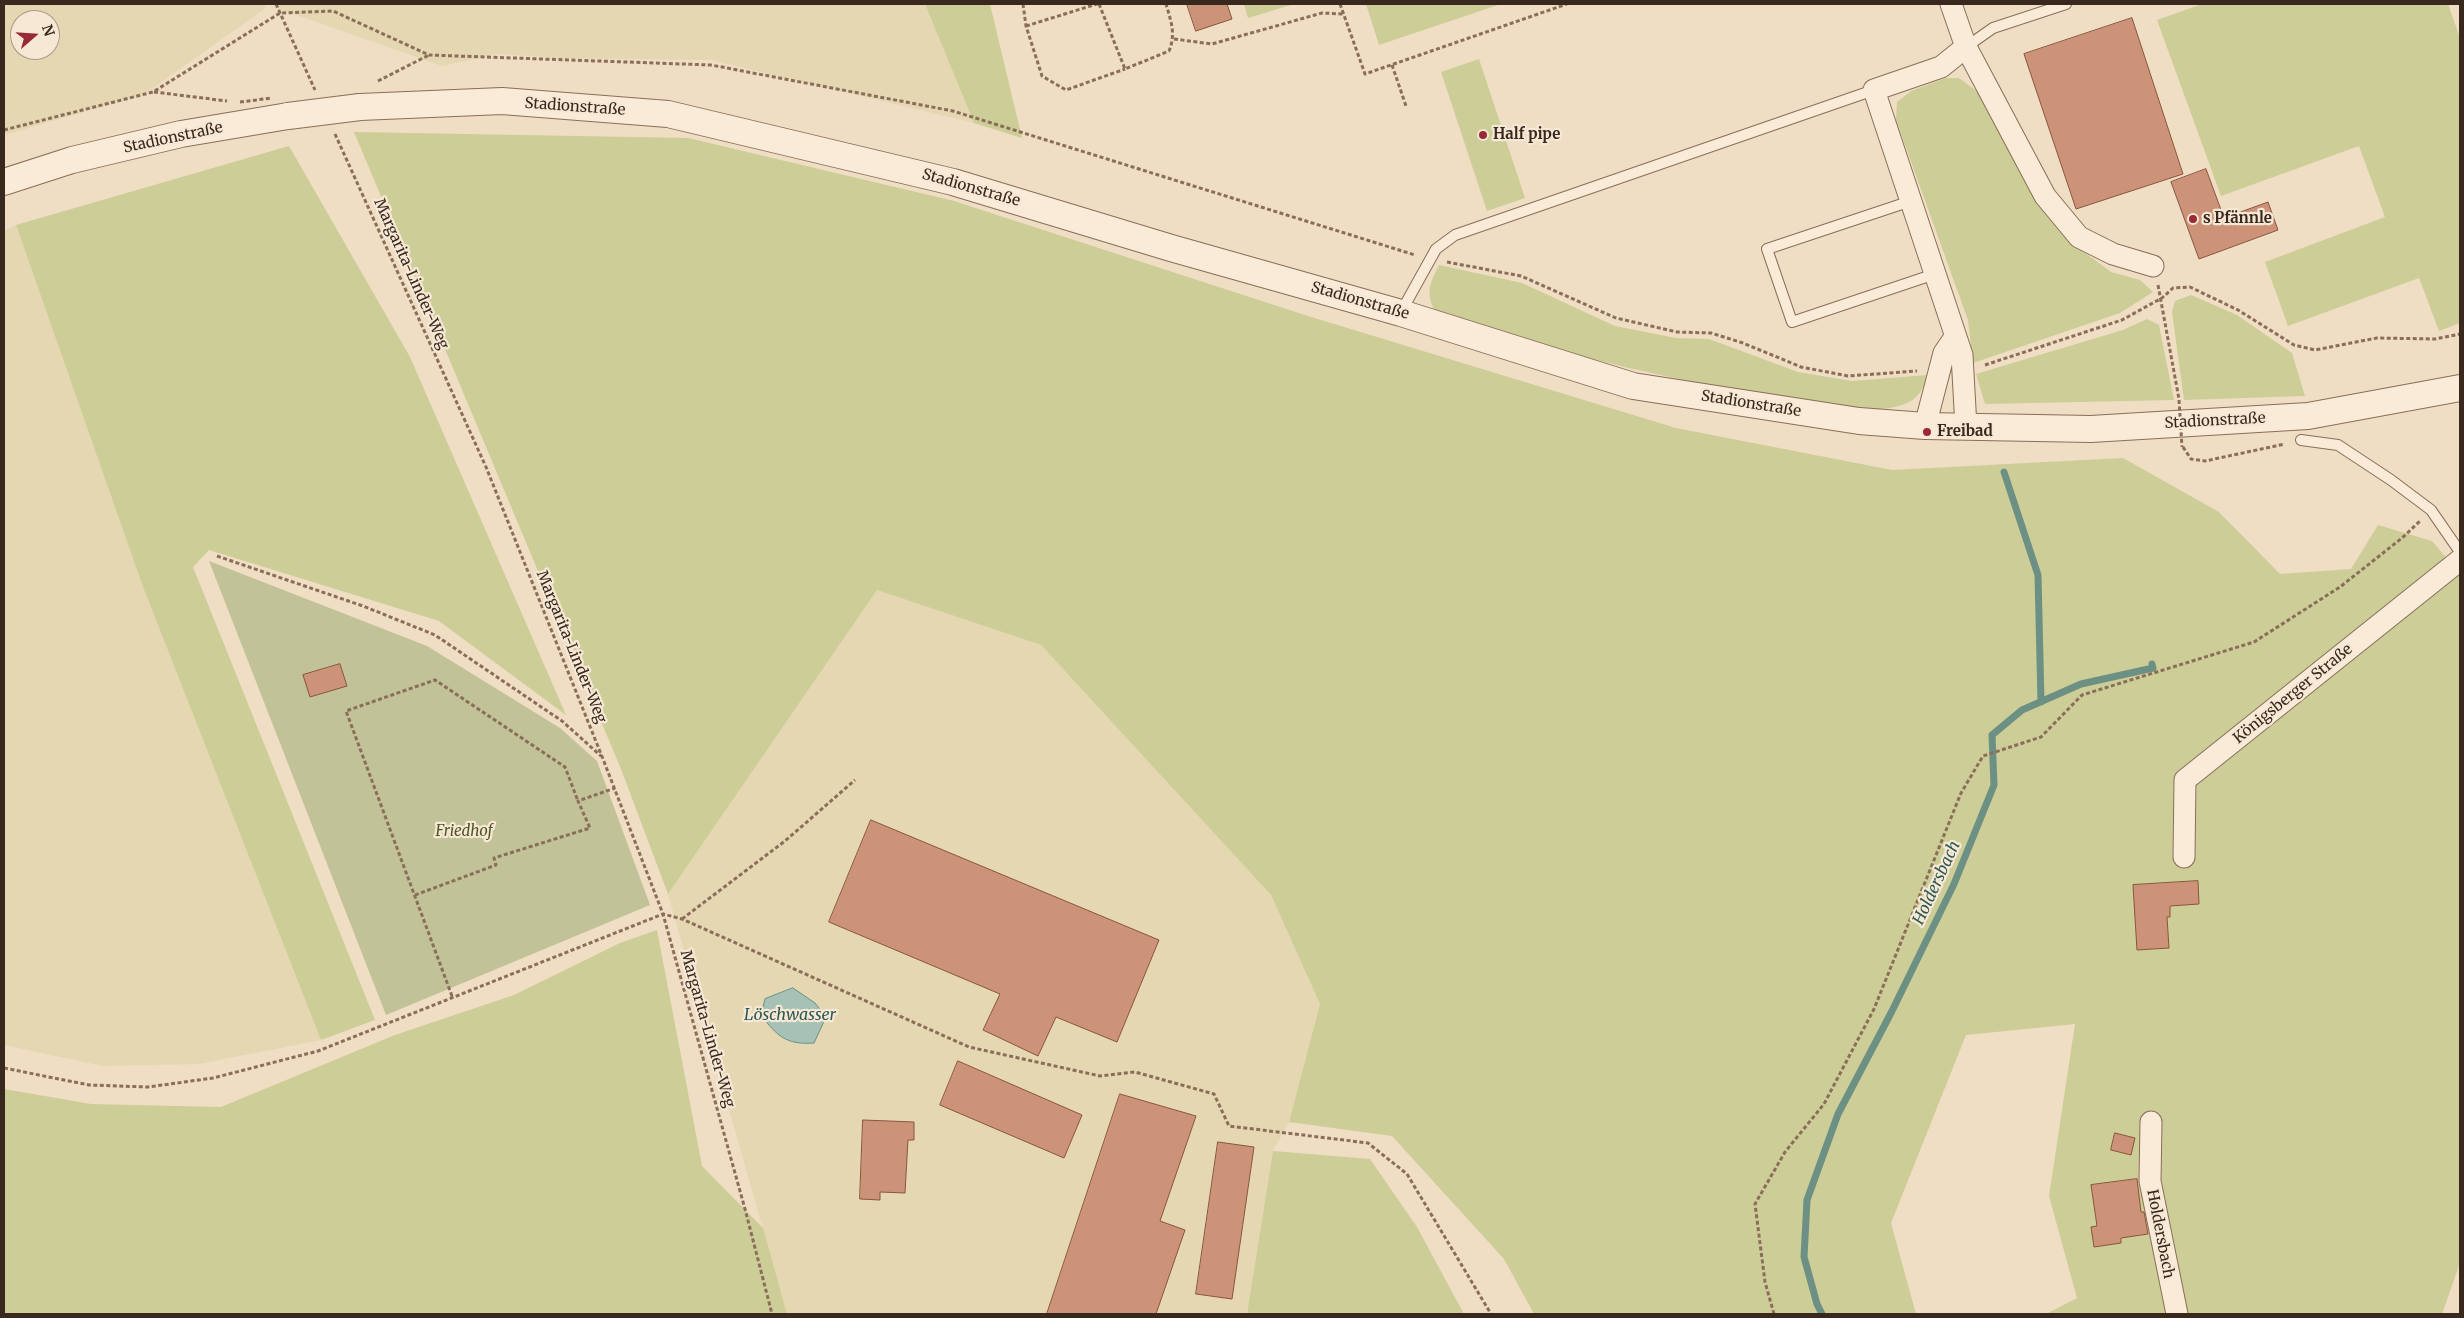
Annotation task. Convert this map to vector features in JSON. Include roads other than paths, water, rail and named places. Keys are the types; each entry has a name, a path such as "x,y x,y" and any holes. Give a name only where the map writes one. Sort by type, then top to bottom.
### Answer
{"street":[{"path":"1951,4 1966,47 2045,196 2079,237 2113,254 2153,266"},
{"path":"1966,47 1941,67 1874,90 1962,355 1966,426"},
{"name":"Stadionstraße","path":"4,182 72,160 181,134 288,116 360,107 502,101 668,114 953,182 1171,248 1400,313 1633,386 1859,421 1924,426 2091,429 2308,416 2460,388"},
{"path":"1924,426 1944,353 1955,337"},
{"name":"Königsberger Straße","path":"2184,857 2185,780 2460,560"},
{"name":"Holdersbach","path":"2152,1122 2150,1181 2177,1314"}],"lane":[{"path":"1966,47 1994,28 2066,4"},
{"path":"1400,313 1436,249 1456,235 1874,90"},
{"path":"1910,200 1767,249 1792,322 1935,274"},
{"path":"2301,440 2338,445 2391,480 2431,510 2460,552"}],"water":[{"name":"Löschwasser","path":"793,988 815,1003 826,1017 814,1043 789,1041 783,1038 772,1029 761,1015 765,999"}],"waterway":[{"name":"Holdersbach","path":"2004,472 2038,575 2041,702"},
{"name":"Holdersbach","path":"1822,1314 1817,1304 1804,1257 1807,1200 1838,1114 1892,1011 1954,884 1994,785 1992,735 2022,710 2081,684 2153,668 2152,664"}],"place":[{"name":"Half pipe","path":"1483,135"},
{"name":"s Pfännle","path":"2193,219"},
{"name":"Freibad","path":"1927,432"}],"park label":[{"name":"Friedhof","path":"464,832"}]}
